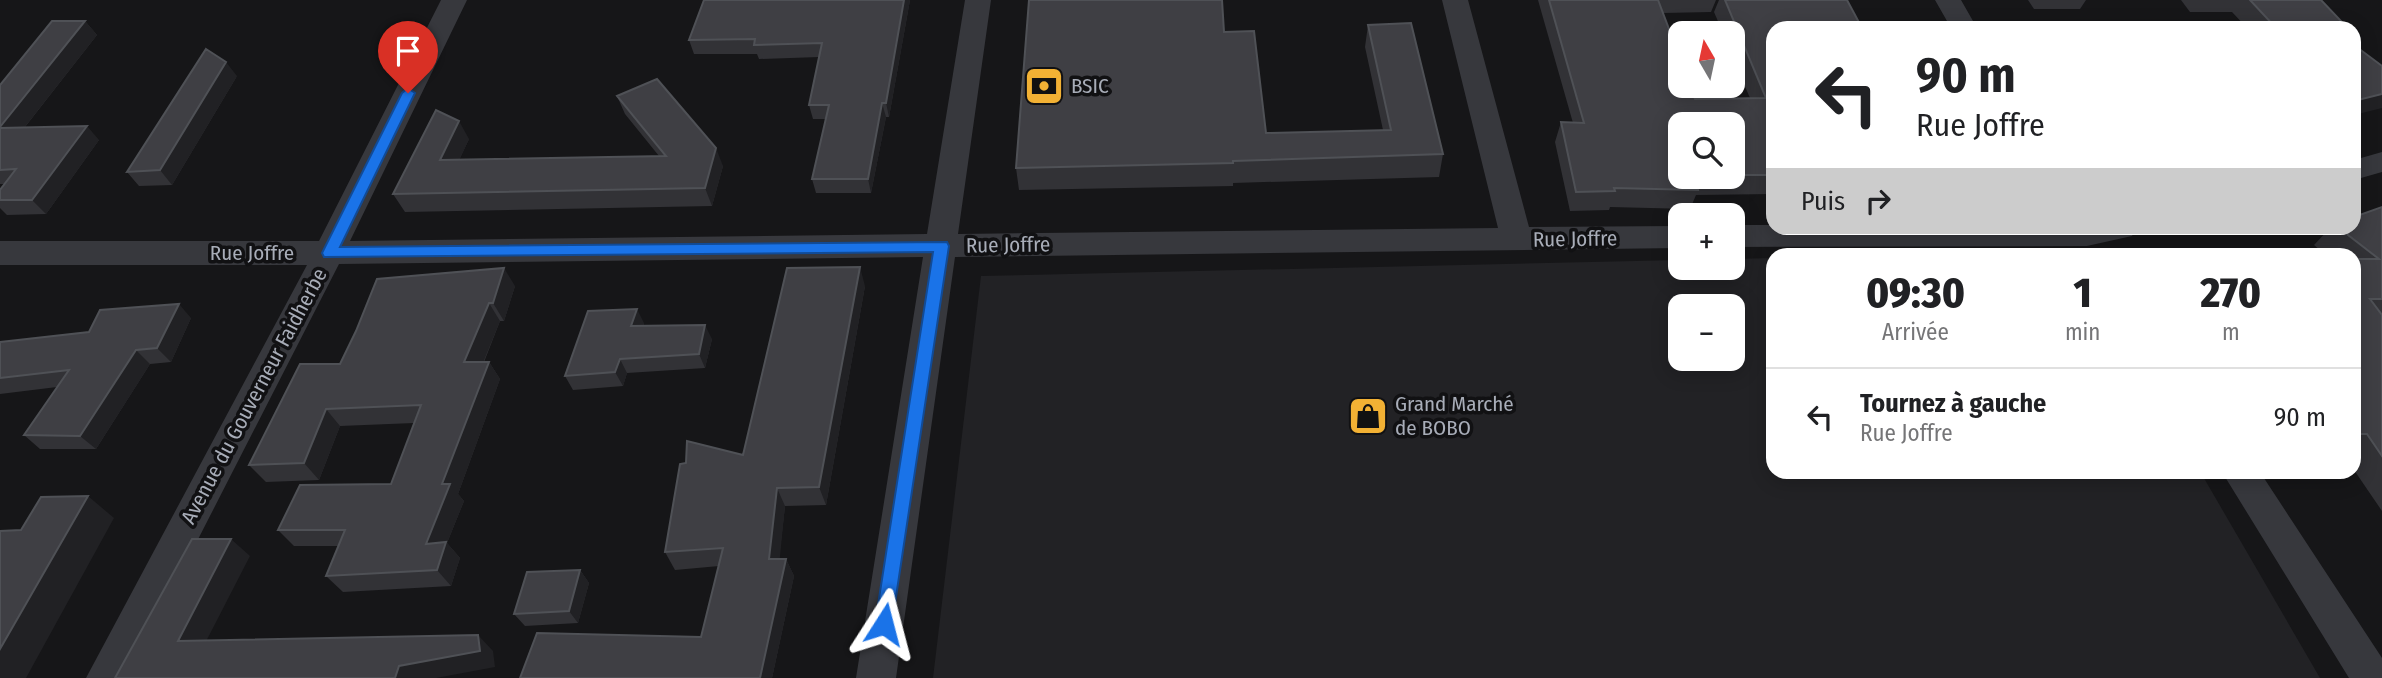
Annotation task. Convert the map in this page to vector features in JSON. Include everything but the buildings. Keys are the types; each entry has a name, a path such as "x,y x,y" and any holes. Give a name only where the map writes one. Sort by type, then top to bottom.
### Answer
{"street":[{"name":"Avenue du Gouverneur Faidherbe","path":"106,678 329,253 454,0"},
{"path":"876,678 978,0"},
{"path":"1455,0 1517,240"},
{"path":"1948,0 1960,21"},
{"path":"2361,168 2382,162"},
{"path":"1745,236 2090,239"},
{"name":"Rue Joffre","path":"0,253 329,253 1668,237"},
{"path":"2244,479 2372,678"}],"shaded area":[{"name":"Grand Marché de BOBO","path":"1766,258 1766,479 2204,479 2320,678 933,678 981,276 1668,260 1668,280 1745,280 1745,259"}],"place":[{"name":"BSIC","path":"1044,86"},
{"name":"Grand Marché de BOBO","path":"1368,416"}],"route":[{"path":"408,93 329,253 942,246 884,624"}]}
